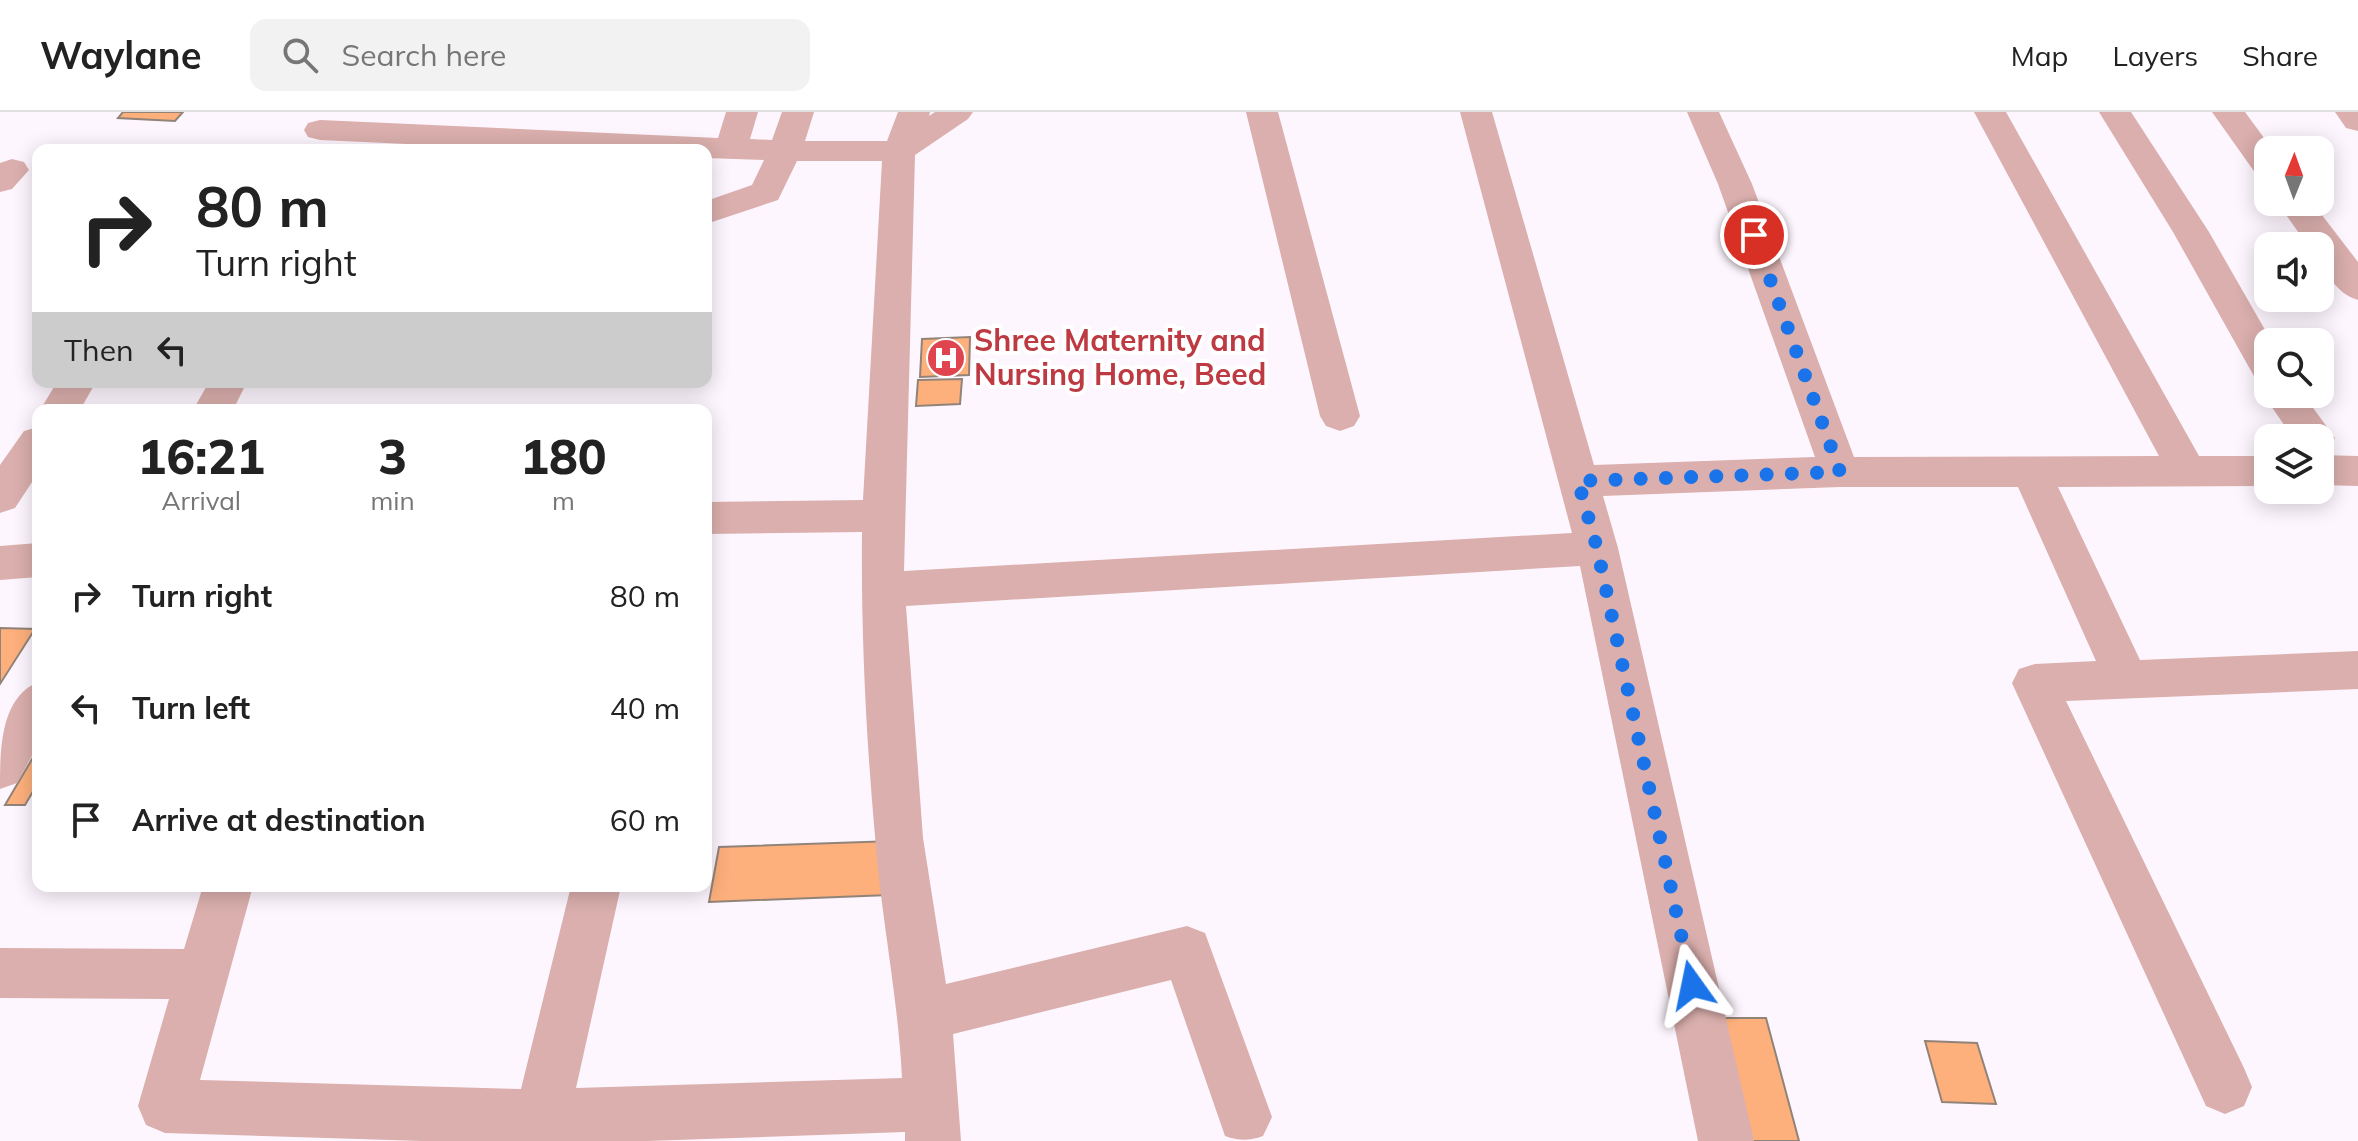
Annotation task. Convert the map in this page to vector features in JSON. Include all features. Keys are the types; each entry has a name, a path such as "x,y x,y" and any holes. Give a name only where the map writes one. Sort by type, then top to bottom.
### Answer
{"street":[{"path":"603,144 618,112"},
{"path":"731,149 742,112"},
{"path":"712,211 766,192 785,151 798,112"},
{"path":"712,148 785,151 907,132 957,112"},
{"path":"1262,112 1340,416"},
{"path":"1476,112 1597,548 1726,1141"},
{"path":"1703,112 1735,184 1840,472"},
{"path":"1990,112 2187,471"},
{"path":"2115,112 2191,232 2254,343"},
{"path":"2228,112 2254,147"},
{"path":"2351,112 2358,121"},
{"path":"319,131 583,144"},
{"path":"226,892 165,1106 542,1117 932,1123 925,1015 899,838 883,590 883,516 907,132"},
{"path":"2304,216 2358,288"},
{"path":"0,497 32,451"},
{"path":"1578,481 1840,472 2254,471"},
{"path":"2031,472 2127,680"},
{"path":"712,518 883,516"},
{"path":"883,590 1597,548"},
{"path":"0,563 32,560"},
{"path":"2225,1087 2035,683 2358,670"},
{"path":"0,768 32,712"},
{"path":"542,1117 595,892"},
{"path":"925,1015 1187,951 1244,1117"},
{"path":"0,973 202,974"}],"building":[{"path":"123,112 183,112 175,121 118,118"},
{"path":"970,337 969,375 920,377 922,339"},
{"path":"962,379 960,404 916,406 918,380"},
{"path":"0,628 32,629 32,634 0,684"},
{"path":"32,759 32,793 25,805 5,805"},
{"path":"893,841 889,895 709,902 719,847"},
{"path":"1713,1018 1766,1018 1799,1141 1743,1141"},
{"path":"1925,1041 1977,1043 1996,1104 1942,1102"}],"place":[{"name":"Shree Maternity and Nursing Home, Beed","path":"946,358"}],"route":[{"path":"1692,985 1597,548 1578,481 1840,472 1754,235"}]}
